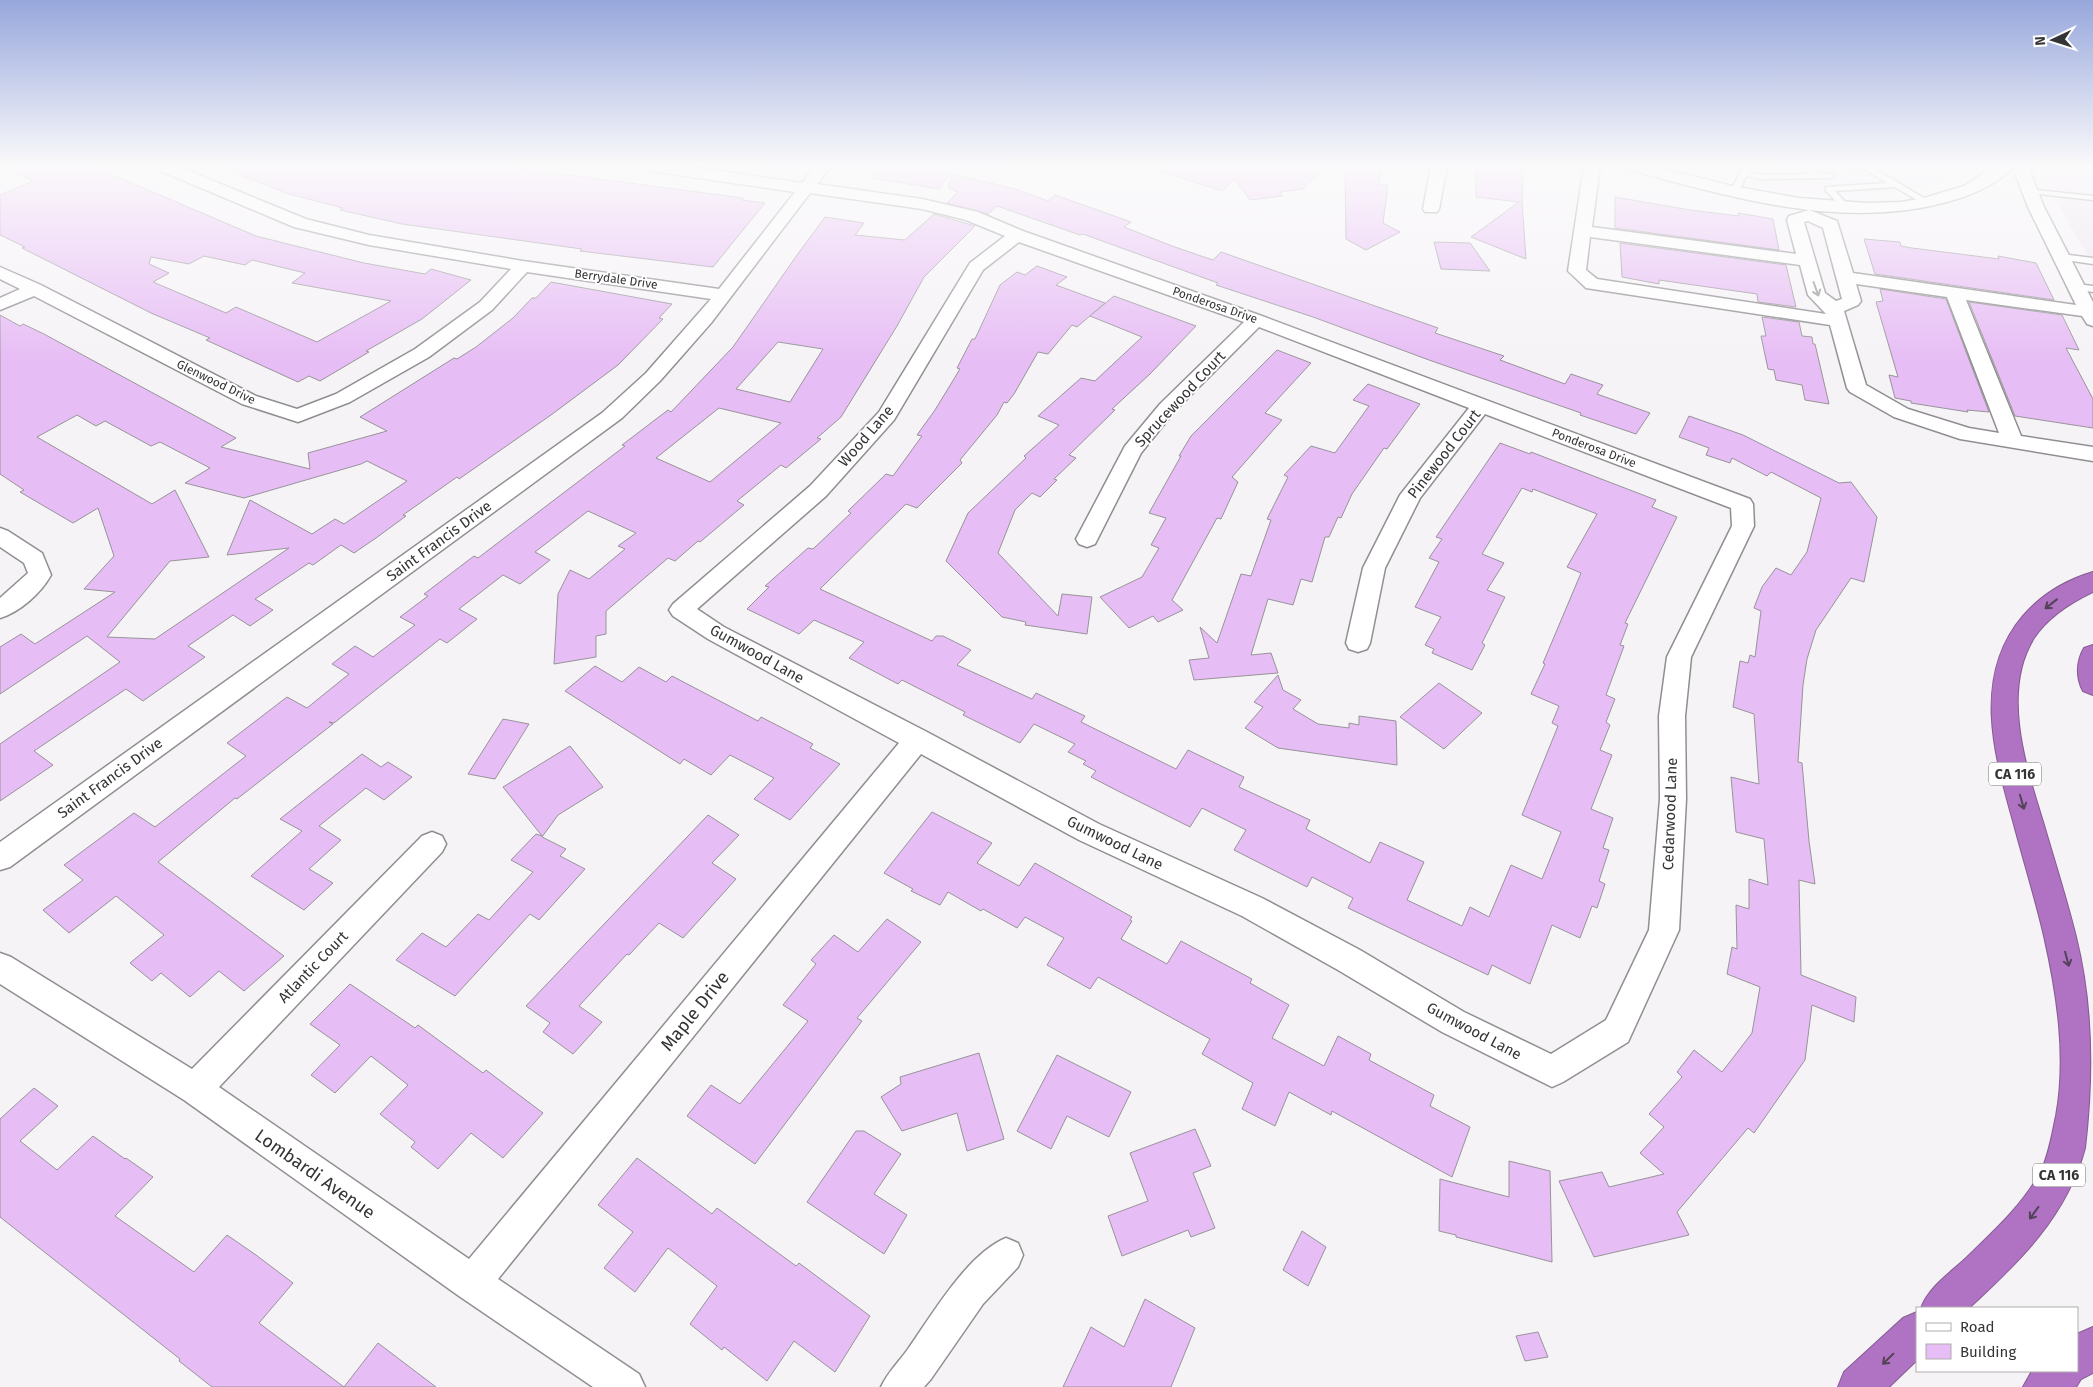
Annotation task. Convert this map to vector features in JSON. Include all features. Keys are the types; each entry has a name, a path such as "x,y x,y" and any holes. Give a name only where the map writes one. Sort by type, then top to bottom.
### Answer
{"highway":[{"name":"CA 116","path":"1942,1307 2029,1220 2059,1175 2073,1140 2078,1118 2082,1096 2083,1048 2077,1001 2012,767 2007,744 2004,700 2009,663 2025,631 2035,617 2056,600 2093,581"},
{"path":"2093,655 2091,667 2093,684"},
{"path":"1859,1387 1916,1333"},
{"path":"2078,1359 2093,1347"},
{"path":"2044,1387 2063,1372"}],"street":[{"name":"Berrydale Drive","path":"331,231 369,240 523,266 724,295"},
{"name":"Saint Francis Drive","path":"0,858 624,406 659,370 724,295 773,231"},
{"name":"Ponderosa Drive","path":"1007,231 1482,404 1742,504 1743,526"},
{"path":"1807,261 1583,231 1577,271 1592,284 1836,315 1852,301 1833,231"},
{"path":"1798,231 1817,295 1836,315 1857,388 1901,413 1967,434 2093,454"},
{"path":"1846,277 2091,316 2085,288 2061,256 2049,231"},
{"name":"Wood Lane","path":"681,610 818,490 887,416 976,267 1017,235"},
{"name":"Glenwood Drive","path":"0,272 249,400 298,416 343,398 422,353 486,306 523,266"},
{"path":"0,305 35,289"},
{"path":"1954,293 2013,442"},
{"name":"Sprucewood Court","path":"1087,540 1132,451 1167,408 1256,320"},
{"name":"Pinewood Court","path":"1358,643 1374,568 1411,495 1482,404"},
{"name":"Cedarwood Lane","path":"1552,1070 1617,1031 1664,930 1673,799 1672,716 1680,657 1699,613 1743,526"},
{"path":"0,536 34,559 40,575 12,602 0,609"},
{"name":"Gumwood Lane","path":"681,610 716,633 1089,832 1252,907 1349,960 1453,1022 1552,1070"},
{"name":"Maple Drive","path":"472,1283 918,740"},
{"name":"Atlantic Court","path":"195,1089 432,844"},
{"name":"Lombardi Avenue","path":"0,967 195,1089 472,1283 626,1387"},
{"path":"900,1387 918,1366 970,1292 1006,1255"}],"lane":[{"path":"2061,256 2093,261"}],"shaded area":[{"path":"2073,231 2093,231 2093,265"}],"building":[{"path":"0,231 244,231 256,236 364,263 425,274 431,269 471,280 422,319 366,351 369,352 320,381 309,376 298,382 206,340 210,338 151,313 0,235","holes":["204,256 245,265 252,260 305,273 292,283 391,301 317,342 236,307 226,313 153,282 169,273 149,264 151,257 189,264"]},
{"path":"450,231 742,231 713,267 580,251 582,249"},
{"path":"815,231 858,231 855,235 905,240 915,231 970,231 924,277 897,326 841,417 817,438 821,439 786,468 781,465 737,501 744,505 700,542 698,541 675,561 668,558 606,611 606,634 596,636 596,657 554,664 558,594 570,570 589,579 625,549 618,546 636,533 588,511 535,552 550,560 520,584 503,575 459,609 477,619 447,643 440,639 334,723 329,722 333,724 237,799 235,798 158,862 284,956 244,991 219,971 190,997 161,973 152,981 130,963 164,935 116,896 69,933 43,910 83,880 64,865 134,813 155,827 246,756 227,743 287,697 307,708 349,674 332,664 355,646 373,657 415,625 400,617 428,596 424,594 474,556 478,558 625,446 622,445 668,410 671,412 733,347","holes":["778,342 823,349 790,402 736,389","719,408 781,423 710,482 656,458"]},
{"path":"1068,231 1133,231 1213,260 1221,252 1438,328 1435,333 1504,356 1500,360 1565,384 1571,374 1603,385 1597,394 1650,413 1636,434 1313,317 1216,285 1218,283 1083,234 1080,235"},
{"path":"1346,231 1400,232 1366,250 1346,239"},
{"path":"1480,231 1524,231 1526,259 1471,237"},
{"path":"1635,231 1775,231 1779,250"},
{"path":"1864,239 1900,242 1901,246 1912,248 1999,259 1998,256 2036,263 2054,300 1875,274"},
{"path":"1434,242 1470,243 1490,271 1441,269"},
{"path":"1620,243 1786,265 1796,307 1758,302 1757,294 1659,280 1659,284 1622,277"},
{"path":"1037,266 1067,277 1056,285 1105,303 1077,327 1072,325 1048,354 1038,352 1014,394 1007,403 1004,402 997,415 960,460 962,463 917,508 906,504 820,589 932,641 936,636 943,636 971,650 957,665 1032,699 1036,693 1085,716 1081,722 1176,769 1188,750 1244,777 1239,787 1310,820 1306,829 1370,863 1380,842 1424,862 1407,900 1462,926 1470,907 1489,917 1511,865 1542,879 1561,832 1522,815 1558,726 1552,723 1559,706 1531,694 1581,573 1567,567 1597,514 1533,489 1532,492 1522,488 1482,554 1504,563 1487,590 1505,597 1482,643 1485,645 1472,670 1432,653 1434,649 1425,645 1441,617 1415,607 1439,562 1429,558 1442,539 1436,537 1500,443 1530,454 1531,452 1656,500 1652,507 1677,517 1625,623 1628,624 1620,645 1624,646 1606,695 1615,699 1606,722 1610,725 1600,750 1612,755 1591,809 1613,818 1603,848 1609,850 1599,881 1605,884 1597,908 1592,906 1580,938 1552,925 1530,984 1492,965 1488,975 1348,908 1353,898 1312,877 1307,887 1234,850 1246,830 1202,808 1190,827 1091,777 1096,771 1083,764 1086,761 1068,752 1075,744 1034,724 1020,743 963,715 965,712 902,680 898,684 849,658 864,642 814,620 799,634 747,609 769,587 765,586 808,548 813,549 851,513 848,511 886,474 893,476 922,436 917,435 960,369 957,368 972,339 975,339 1000,285 1017,272 1025,275"},
{"path":"551,282 672,304 659,318 663,319 618,365 551,415 459,479 457,477 403,515 406,516 376,538 354,553 341,545 313,565 309,563 255,599 273,610 250,626 233,615 188,646 205,657 143,701 126,689 34,751 53,765 0,801 0,744 120,662 87,636 0,694 0,647 21,634 35,644 115,592 84,589 114,556 98,508 73,523 20,492 24,490 0,474 0,315 20,326 23,324 44,334 236,438 221,447 310,469 308,453 387,431 360,417 454,358 457,359 476,347 513,318 532,298 536,298","holes":["77,415 96,426 105,421 151,446 160,442 210,468 185,483 244,498 367,461 407,481 344,524 335,519 312,534 250,500 227,555 289,548 155,639 107,637 170,561 209,557 175,490 152,504 37,437"]},
{"path":"1880,289 1946,299 1989,412 1967,410 1968,412 1911,403 1911,401 1895,398 1889,375 1898,377 1876,302 1883,301"},
{"path":"1114,296 1196,326 1150,374 1112,409 1115,410 1069,455 1076,458 1054,479 1057,480 1040,497 1032,493 1015,510 998,553 1058,616 1062,594 1092,597 1087,634 1025,625 1026,622 1002,617 946,561 968,513 1026,458 1024,456 1059,425 1038,416 1081,378 1095,381 1142,337 1090,316"},
{"path":"1969,302 2062,315 2079,350 2066,348 2093,399 2093,428 2015,416"},
{"path":"1762,317 1799,322 1802,336 1812,337 1829,404 1805,400 1802,385 1776,380 1774,370 1768,369 1761,336 1766,336"},
{"path":"1277,350 1311,363 1265,413 1282,420 1232,477 1238,482 1221,519 1217,518 1172,600 1183,610 1158,622 1153,616 1129,628 1100,597 1142,577 1159,548 1151,545 1166,518 1149,513 1181,456 1179,456 1191,436"},
{"path":"1368,384 1420,404 1387,449 1384,448 1352,494 1341,518 1338,517 1329,537 1325,537 1312,582 1301,579 1293,605 1268,599 1251,655 1271,653 1278,673 1194,680 1189,660 1209,658 1200,627 1217,643 1241,574 1251,576 1271,520 1267,519 1288,477 1284,475 1311,446 1335,453 1369,406 1353,400"},
{"path":"1689,416 1743,435 1839,483 1851,482 1877,517 1864,582 1851,578 1816,630 1807,659 1803,685 1798,762 1802,763 1815,884 1799,880 1801,975 1856,997 1854,1022 1812,1005 1805,1060 1754,1133 1748,1128 1677,1212 1689,1235 1594,1257 1559,1181 1602,1172 1609,1187 1664,1174 1640,1153 1664,1127 1649,1114 1682,1077 1677,1072 1694,1050 1722,1072 1752,1033 1760,987 1727,974 1732,947 1737,949 1736,905 1749,909 1749,879 1768,885 1764,839 1736,832 1731,777 1759,784 1754,714 1733,707 1740,661 1748,663 1750,655 1755,657 1761,611 1754,608 1762,587 1776,568 1791,575 1807,552 1821,498 1771,472 1767,476 1732,458 1730,463 1706,455 1709,448 1679,437"},
{"path":"595,666 622,682 639,667 666,682 672,676 758,721 761,717 796,735 813,744 810,748 840,764 790,820 754,799 774,778 730,755 711,775 684,759 680,764 565,691"},
{"path":"1278,675 1283,690 1301,700 1293,709 1318,724 1349,728 1349,723 1359,725 1359,716 1396,721 1397,765 1278,748 1245,728 1263,707 1254,702"},
{"path":"1439,683 1482,713 1444,749 1400,717"},
{"path":"503,719 529,724 495,779 468,774"},
{"path":"570,746 603,787 558,815 542,837 566,849 560,856 585,869 539,920 530,914 455,996 396,960 422,933 446,947 478,914 489,920 533,872 511,860 536,834 542,836 503,787"},
{"path":"362,754 381,767 388,762 412,777 384,800 366,788 319,826 341,840 309,869 333,883 304,910 251,876 302,831 280,819"},
{"path":"932,812 992,843 977,863 1019,886 1035,863 1132,917 1130,920 1132,921 1121,939 1167,964 1181,941 1252,979 1250,983 1289,1005 1272,1038 1324,1066 1338,1036 1371,1054 1369,1060 1434,1095 1430,1106 1470,1127 1452,1177 1332,1111 1331,1115 1289,1092 1275,1126 1242,1109 1253,1083 1202,1054 1210,1039 1098,977 1090,989 1047,965 1064,938 1025,917 1017,928 983,909 981,911 948,892 940,905 911,891 913,889 884,873"},
{"path":"708,815 739,835 712,863 736,879 683,938 659,923 629,955 627,954 579,1006 602,1022 573,1054 543,1032 550,1023 526,1006"},
{"path":"887,919 921,942 857,1018 862,1021 755,1164 687,1116 711,1085 740,1104 808,1021 783,1005 816,964 811,960 834,935 858,952"},
{"path":"350,984 415,1028 418,1025 483,1073 486,1070 543,1113 503,1158 471,1133 438,1169 411,1147 415,1142 380,1114 408,1085 371,1056 335,1093 311,1075 340,1045 310,1024"},
{"path":"979,1053 1004,1139 967,1151 957,1113 902,1131 881,1097 901,1084 900,1077"},
{"path":"1057,1055 1131,1092 1109,1137 1067,1116 1051,1149 1017,1131"},
{"path":"34,1088 58,1106 20,1141 57,1170 93,1136 153,1177 115,1216 194,1272 227,1235 293,1283 259,1323 344,1387 212,1387 179,1361 180,1359 0,1217 0,1119"},
{"path":"1195,1129 1211,1166 1193,1173 1215,1228 1191,1237 1188,1230 1122,1256 1108,1216 1148,1201 1130,1153"},
{"path":"856,1131 864,1131 901,1154 874,1194 907,1215 884,1254 807,1202"},
{"path":"637,1158 712,1214 717,1208 796,1266 799,1263 870,1316 835,1372 794,1341 767,1381 724,1347 722,1350 690,1324 717,1286 668,1248 635,1292 604,1268 633,1232 598,1205"},
{"path":"1509,1161 1550,1171 1552,1262 1439,1231 1440,1179 1509,1197"},
{"path":"1302,1231 1326,1247 1308,1286 1283,1270"},
{"path":"1145,1299 1195,1328 1171,1387 1063,1387 1091,1327 1124,1347"},
{"path":"1538,1332 1548,1357 1525,1361 1516,1336"},
{"path":"378,1343 436,1387 344,1387"}]}
